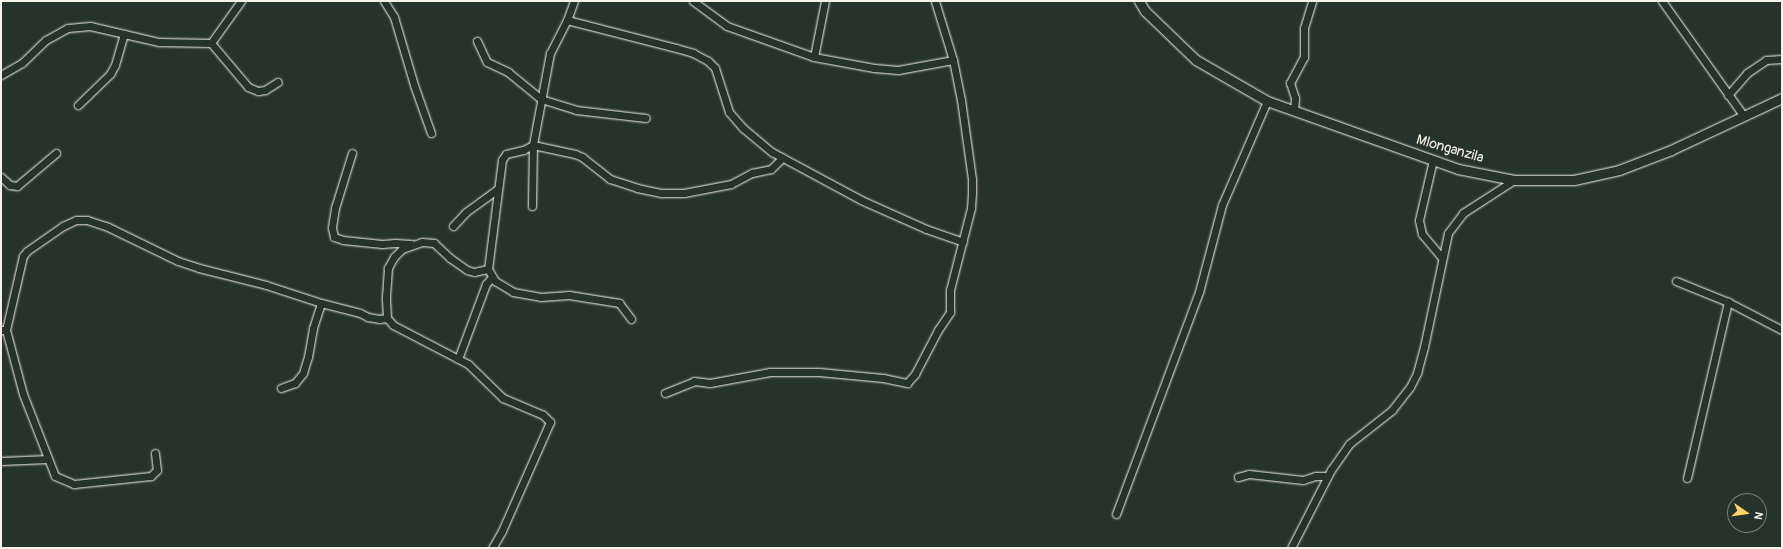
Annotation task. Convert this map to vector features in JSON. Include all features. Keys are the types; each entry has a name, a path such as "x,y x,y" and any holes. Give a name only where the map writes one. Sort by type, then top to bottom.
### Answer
{"street":[{"path":"211,43 240,1"},
{"path":"384,1 394,17 414,85 431,133"},
{"path":"532,206 533,145 550,53 567,20 574,1"},
{"path":"693,1 726,26 814,57 874,68 898,70 953,60"},
{"path":"814,57 826,1"},
{"path":"665,393 694,381 710,383 770,372 819,372 890,379 907,383 923,361 938,330 950,312 950,290 971,208 972,178 961,100 953,60 935,1"},
{"name":"Mlonganzila","path":"1139,1 1145,11 1196,60 1267,101 1458,169 1514,180 1574,180 1619,170 1671,150 1782,98"},
{"path":"1294,110 1295,98 1290,83 1304,57 1304,28 1312,1"},
{"path":"1662,1 1743,115"},
{"path":"567,20 676,48 693,53 708,61 715,68 729,112 743,128 782,158 861,200 926,230 963,242"},
{"path":"1,75 22,63 46,40 68,28 90,26 159,42 211,43 248,87 258,91 265,90 278,82"},
{"path":"78,105 110,74 115,65 124,34"},
{"path":"477,41 487,62 508,72 541,99 576,110 646,118"},
{"path":"1728,95 1747,73 1766,60 1782,59"},
{"path":"1116,514 1199,292 1222,205 1267,101"},
{"path":"631,319 619,303 569,295 541,297 524,296 500,285 492,277 488,269 498,189 504,157 510,153 523,150 533,145 582,157 610,179 619,183 637,188 669,193 684,193 731,184 752,174 770,169 782,158"},
{"path":"1,177 10,185 17,186 56,153"},
{"path":"352,153 335,208 332,228 334,237 343,240 382,244 413,244"},
{"path":"1433,160 1419,220 1422,234 1442,258"},
{"path":"1291,548 1327,476 1349,444 1392,410 1410,387 1417,373 1424,347 1448,233 1463,213 1514,180"},
{"path":"453,226 466,212 498,189"},
{"path":"156,453 157,470 152,476 74,484 55,476 48,459 23,394 4,330 18,281 21,259 24,254 63,226 76,220 87,220 102,224 192,265 378,319 387,318"},
{"path":"488,269 474,272 466,270 457,265 434,243 426,241 413,244 402,250 394,257 388,268 387,318 398,328 458,359 473,369 503,398 543,414 550,422 502,531 492,548"},
{"path":"458,359 486,284 492,277"},
{"path":"1676,281 1728,302 1782,330"},
{"path":"1687,478 1728,302"},
{"path":"281,388 295,383 303,373 320,303"},
{"path":"1,461 48,459"},
{"path":"1238,477 1249,474 1304,480 1315,476 1327,476"}]}
